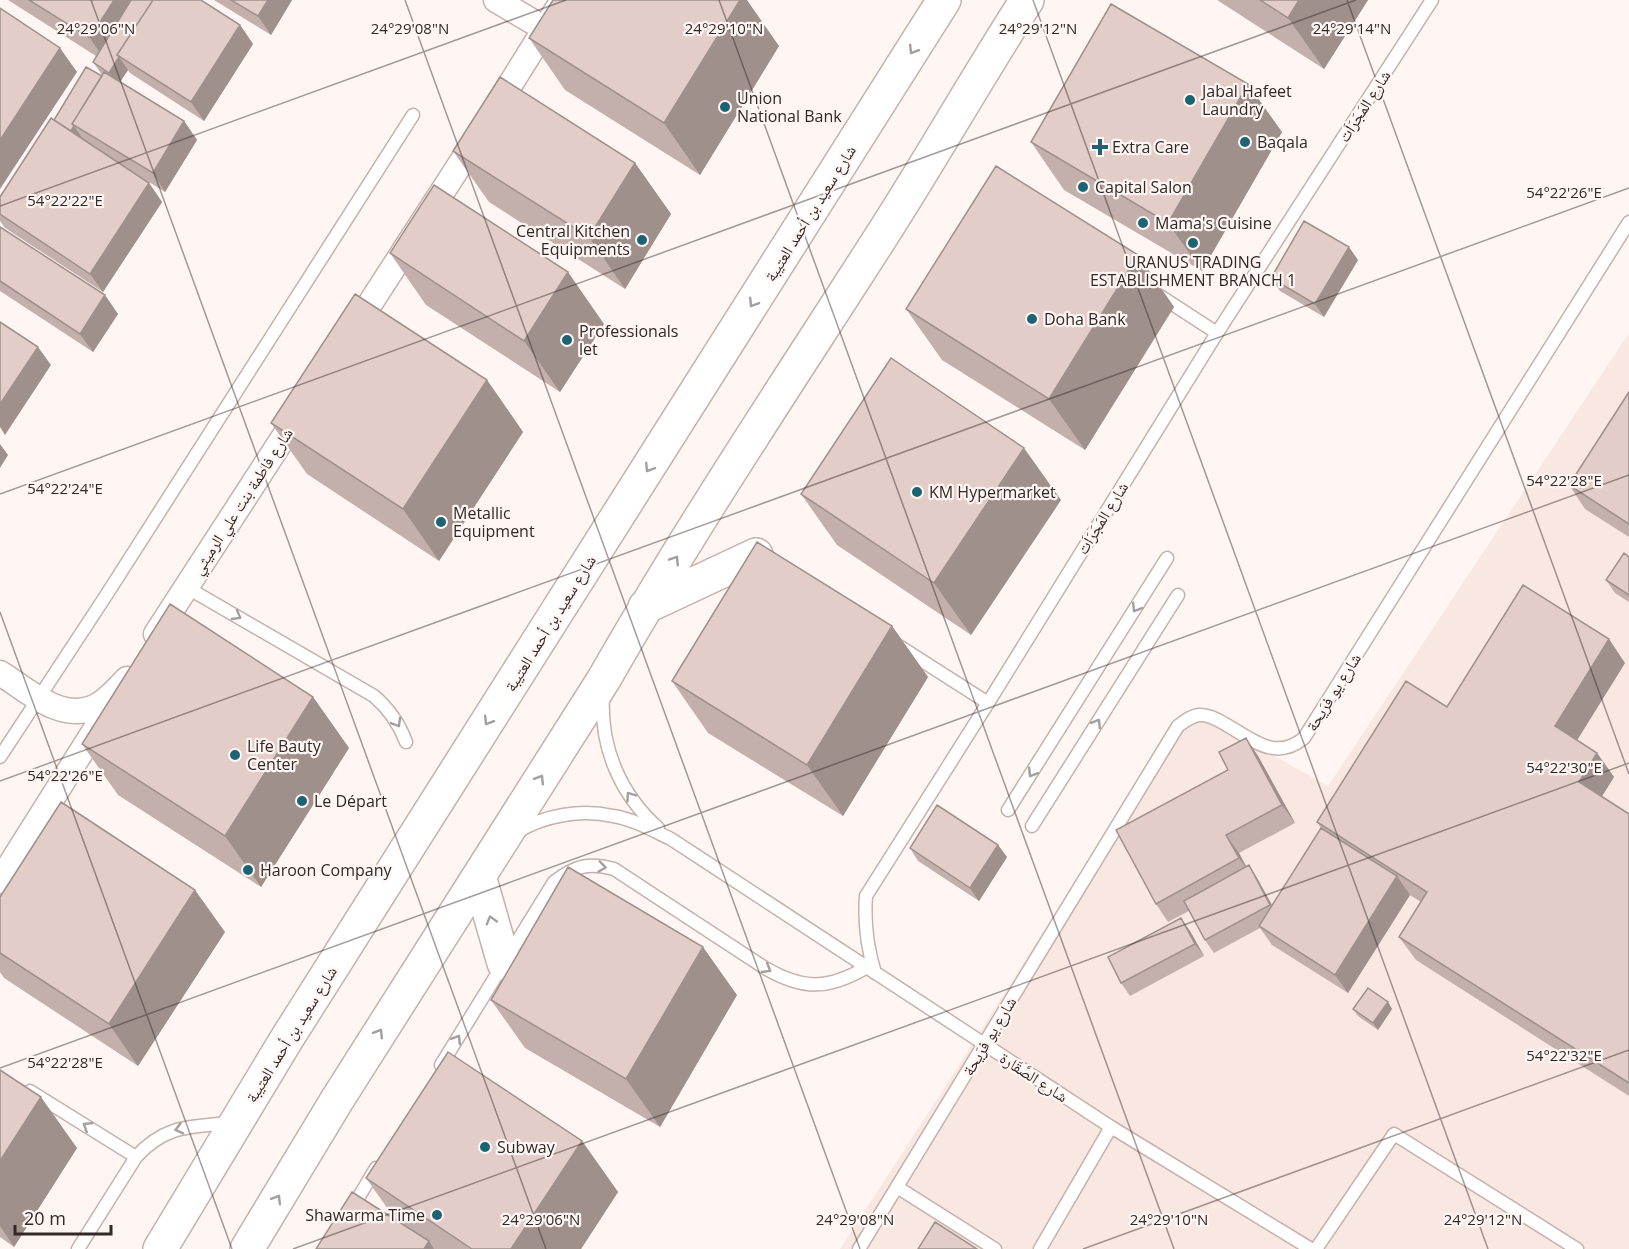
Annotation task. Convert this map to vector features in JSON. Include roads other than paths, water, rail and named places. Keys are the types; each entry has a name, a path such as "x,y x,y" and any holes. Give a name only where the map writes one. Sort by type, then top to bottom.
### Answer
{"main road":[{"name":"شارع سعيد بن أحمد العتيبة","path":"160,1249 292,1030 944,0"},
{"path":"247,1249 337,1100 603,679 645,607 886,230 982,69 1027,0"},
{"path":"645,607 761,559"},
{"path":"478,876 504,963"}],"street":[{"path":"496,0 545,29"},
{"path":"341,348 563,0"},
{"name":"شارع فاطمة بنت علي الرميثي","path":"0,881 309,398"},
{"path":"0,673 61,710 77,712 103,702 137,664"}],"lane":[{"name":"شارع المَجَرَاَت","path":"871,970 864,915 866,896 1217,333 1432,0"},
{"path":"0,757 413,116"},
{"name":"شارع يو فرَيحة","path":"859,1249 1178,726 1188,718 1200,715 1212,717 1266,747 1277,749 1287,748 1304,738 1629,222"},
{"path":"1147,288 1217,333"},
{"path":"1008,810 1167,558"},
{"path":"186,587 374,696 394,716 406,742"},
{"path":"1032,826 1178,595"},
{"path":"887,639 988,703"},
{"name":"شارع الصَّقّارة","path":"603,679 602,716 608,752 622,785 643,814 670,838"},
{"name":"شارع الصَّقّارة","path":"498,844 525,828 553,817 584,813 614,816 648,827 670,838 1111,1127 1311,1249"},
{"path":"437,1072 554,882 567,872 582,866 598,865 614,869 784,979 805,984 827,984 871,970"},
{"path":"20,1085 136,1157"},
{"path":"78,1249 136,1157 146,1146 171,1131 186,1127 237,1123"},
{"path":"1040,1249 1111,1127"},
{"path":"1316,1249 1394,1134 1577,1249"},
{"path":"345,1220 382,1160"},
{"path":"897,1187 995,1249"}],"place":[{"name":"Jabal Hafeet Laundry","path":"1190,100"},
{"name":"Union National Bank","path":"725,107"},
{"name":"Baqala","path":"1245,142"},
{"name":"Extra Care","path":"1100,147"},
{"name":"Capital Salon","path":"1083,187"},
{"name":"Mama's Cuisine","path":"1143,223"},
{"name":"Central Kitchen Equipments","path":"642,240"},
{"name":"URANUS TRADING ESTABLISHMENT BRANCH 1","path":"1193,243"},
{"name":"Doha Bank","path":"1032,319"},
{"name":"Professionals let","path":"567,340"},
{"name":"KM Hypermarket","path":"917,492"},
{"name":"Metallic Equipment","path":"441,522"},
{"name":"Life Bauty Center","path":"235,755"},
{"name":"Le Départ","path":"302,801"},
{"name":"Haroon Company","path":"248,870"},
{"name":"Subway","path":"485,1147"},
{"name":"Shawarma Time","path":"437,1215"}]}
